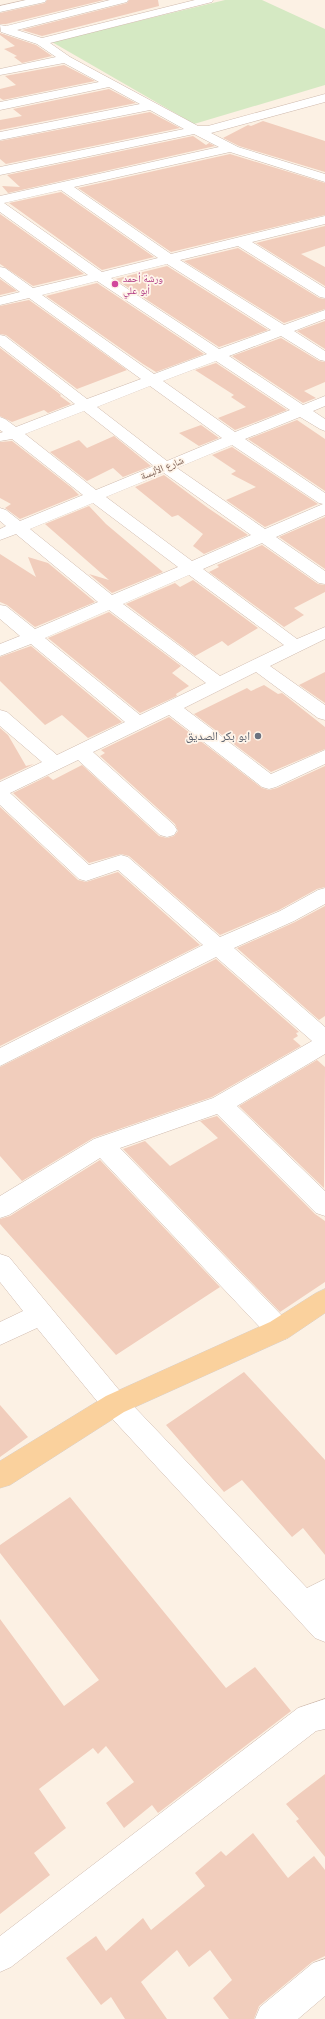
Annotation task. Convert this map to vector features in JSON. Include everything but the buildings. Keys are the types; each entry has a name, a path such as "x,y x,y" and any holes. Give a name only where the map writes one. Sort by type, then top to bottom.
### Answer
{"main road":[{"path":"0,1476 115,1404 279,1330 325,1300"}],"street":[{"path":"0,10 41,0"},
{"path":"2,32 102,2 123,0"},
{"path":"41,42 208,0"},
{"path":"102,2 133,19"},
{"path":"2,32 41,42 66,59 229,148 234,148 325,178"},
{"path":"0,72 66,59"},
{"path":"0,106 111,83"},
{"path":"0,171 194,130 208,130 325,98"},
{"path":"0,136 151,106"},
{"path":"296,106 318,112"},
{"path":"0,200 234,148"},
{"path":"64,186 169,259 325,357"},
{"path":"0,206 99,276 217,356 325,426"},
{"path":"0,301 325,220"},
{"path":"240,241 325,294"},
{"path":"0,271 151,381 325,500"},
{"path":"7,436 325,314"},
{"path":"0,339 165,467 325,579"},
{"name":"شارع الألبسة","path":"0,535 325,401"},
{"path":"0,422 7,436 94,496 190,569 296,646"},
{"path":"0,652 325,509"},
{"path":"0,513 111,603 219,684"},
{"path":"0,610 138,723"},
{"path":"0,790 172,708 325,632"},
{"path":"258,665 325,714"},
{"path":"172,708 269,783 325,756"},
{"path":"0,716 55,763"},
{"path":"80,751 167,830"},
{"path":"0,794 86,874 121,862 325,1040"},
{"path":"0,1058 217,947 287,916 325,895"},
{"path":"0,1208 102,1145 221,1104 325,1044"},
{"path":"221,1104 325,1206"},
{"path":"102,1145 279,1330"},
{"path":"0,1264 115,1404 315,1600 325,1628"},
{"path":"0,1334 41,1314"},
{"path":"0,1956 309,1718 325,1714"},
{"path":"272,2019 325,1975"}],"green space":[{"path":"225,0 262,0 325,29 325,85 194,124 52,42"}],"place":[{"name":"ورشة أحمد أبو علي","path":"115,284"},
{"name":"ابو بكر الصديق","path":"258,736"}]}
